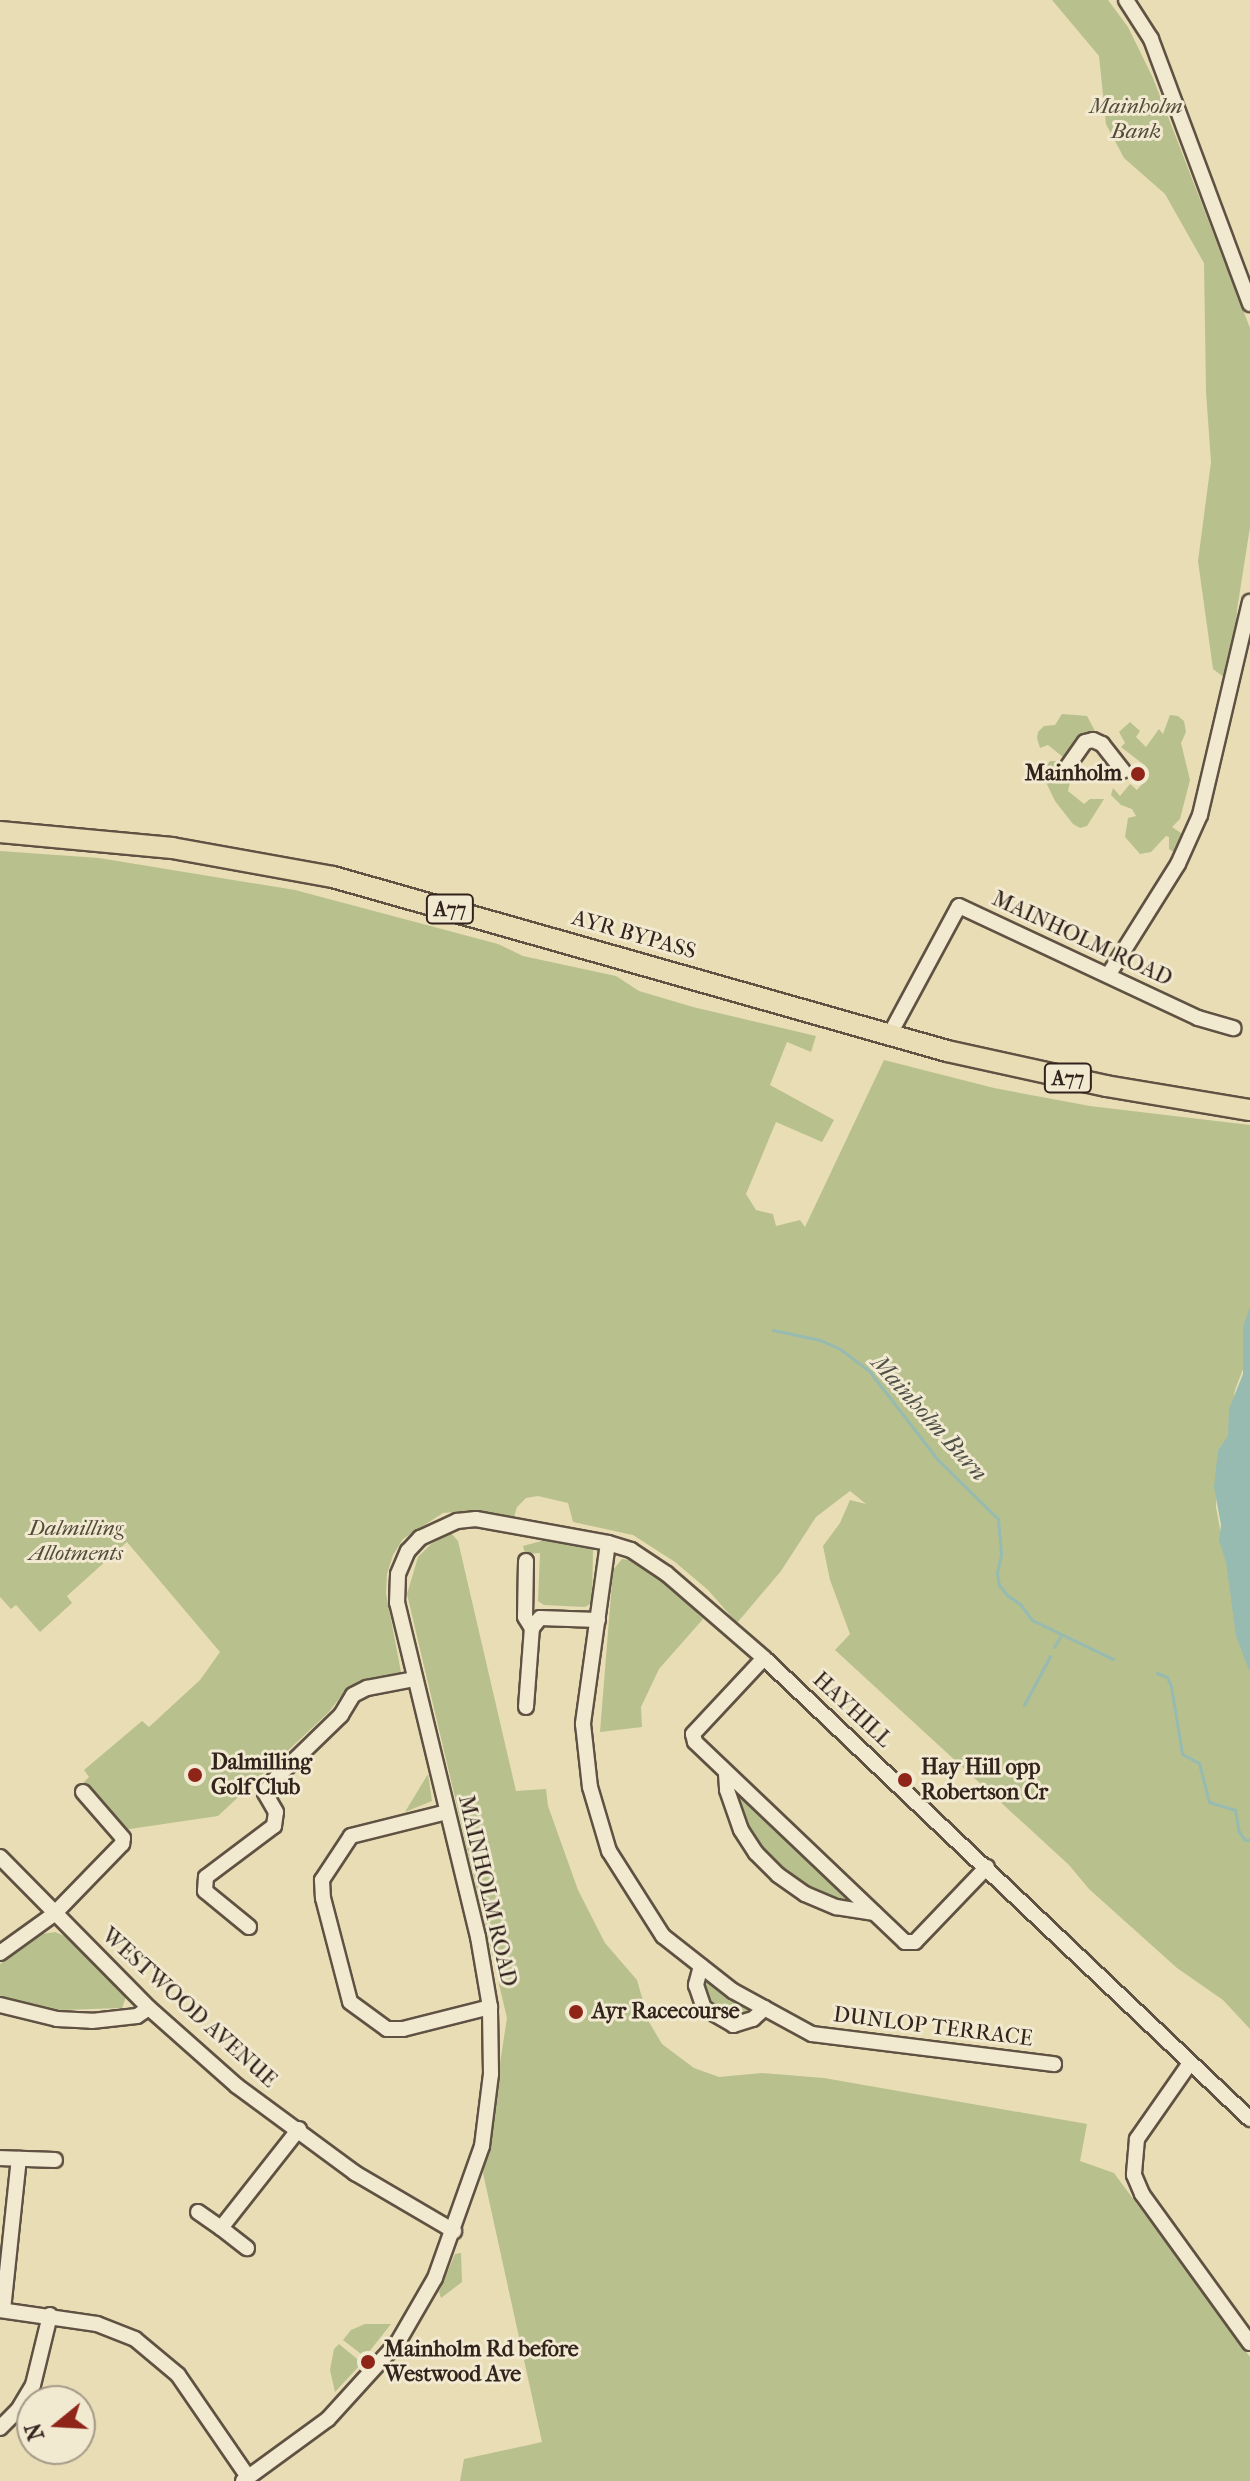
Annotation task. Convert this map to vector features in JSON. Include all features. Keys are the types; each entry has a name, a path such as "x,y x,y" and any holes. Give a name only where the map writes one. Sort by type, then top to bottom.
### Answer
{"highway":[{"name":"AYR BYPASS","path":"0,832 172,848 333,877 947,1051 1091,1083 1250,1110"}],"street":[{"path":"1126,0 1151,39 1250,304"},
{"path":"1109,974 1178,864 1200,815 1250,602"},
{"path":"1068,766 1085,742 1093,740 1102,744 1123,771"},
{"name":"MAINHOLM ROAD","path":"890,1034 959,906 1198,1018 1234,1028"},
{"name":"HAYHILL","path":"434,1530 476,1519 608,1543 631,1550 667,1574 764,1658 1250,2119"},
{"name":"MAINHOLM ROAD","path":"246,2479 328,2419 398,2342 435,2278 482,2146 491,2074 490,2007 478,1937 397,1603 398,1574 408,1551 434,1530"},
{"name":"DUNLOP TERRACE","path":"608,1543 583,1724 590,1787 609,1851 663,1936 733,1991 812,2034 1054,2064"},
{"path":"526,1561 525,1617 532,1628"},
{"path":"526,1707 532,1628 540,1618 598,1620"},
{"path":"764,1658 693,1734 695,1742 905,1942 915,1942 987,1867"},
{"path":"249,1927 205,1891 206,1877 274,1826 276,1812 265,1793 273,1781 341,1715 353,1695 367,1688 415,1679"},
{"path":"726,1774 727,1790 741,1830 756,1853 778,1875 805,1894 836,1907 876,1913"},
{"path":"0,1953 54,1914 122,1844 123,1838 83,1792"},
{"path":"447,1812 351,1836 322,1880 323,1898 350,2002 387,2029 403,2029 490,2007"},
{"name":"WESTWOOD AVENUE","path":"0,1857 149,2008 237,2086 355,2173 454,2231"},
{"path":"701,1966 696,1985 704,2008 733,2025 753,2019 765,2008"},
{"path":"0,2005 57,2019 92,2021 126,2019 149,2008"},
{"path":"1190,2063 1137,2139 1134,2175 1142,2194 1250,2343"},
{"path":"221,2228 299,2129"},
{"path":"0,2158 55,2160"},
{"path":"19,2159 2,2310 97,2324 135,2339 178,2375 246,2479"},
{"path":"198,2212 247,2248"},
{"path":"0,2428 18,2410 33,2385 50,2315"}],"green space":[{"name":"Mainholm Bank","path":"1052,0 1108,0 1128,27 1153,78 1250,328 1250,527 1237,610 1233,684 1213,669 1198,561 1211,462 1206,392 1204,263 1165,194 1124,158 1106,124 1099,56"},
{"path":"1062,714 1087,716 1095,731 1088,737 1074,739 1089,746 1068,761 1048,745 1040,748 1037,738 1044,726 1055,725"},
{"path":"1170,715 1184,721 1186,732 1181,743 1190,780 1180,819 1172,827 1184,835 1175,853 1169,849 1169,837 1166,836 1151,852 1140,854 1125,837 1128,818 1136,816 1132,809 1121,805 1111,795 1113,788 1120,796 1130,784 1137,790 1149,776 1140,768 1143,764 1121,747 1125,743 1119,732 1130,722 1140,731 1136,737 1146,747 1159,729 1163,734"},
{"path":"1050,761 1056,761 1070,782 1068,791 1084,804 1090,799 1104,799 1087,826 1080,828 1073,824 1055,801 1041,772"},
{"name":"Dalmilling Allotments","path":"0,851 99,858 295,890 498,944 523,956 616,976 639,991 693,1007 816,1036 811,1052 787,1042 770,1085 834,1120 822,1142 776,1122 746,1194 756,1210 773,1214 776,1226 800,1220 805,1227 884,1060 994,1088 1090,1106 1250,1125 1250,1307 1245,1364 1235,1390 1228,1437 1218,1450 1216,1507 1242,1647 1250,1673 1250,2029 1223,2000 1177,1968 1089,1889 1069,1865 835,1650 850,1634 830,1580 823,1546 840,1523 850,1500 866,1504 850,1491 816,1517 781,1571 737,1623 708,1590 675,1562 633,1535 573,1522 568,1503 538,1496 526,1498 517,1507 514,1517 475,1510 443,1513 403,1539 393,1555 387,1574 386,1593 401,1672 345,1691 328,1713 218,1816 123,1830 81,1785 89,1777 84,1770 142,1721 149,1727 200,1680 220,1652 127,1542 67,1596 72,1603 40,1632 16,1605 11,1609 0,1597"},
{"name":"Ayr Racecourse","path":"451,1533 458,1541 516,1791 546,1789 548,1806 578,1890 605,1943 637,1980 649,2022 662,2044 694,2068 719,2077 762,2073 824,2078 1087,2124 1080,2161 1114,2173 1250,2357 1250,2481 460,2481 464,2459 542,2442 483,2173 507,2018 407,1594 418,1557 431,1544"},
{"path":"545,1540 593,1548 592,1603 585,1607 544,1605 538,1601 540,1553 525,1554 523,1546"},
{"path":"622,1559 630,1560 674,1588 703,1619 659,1669 641,1707 642,1727 600,1732 613,1570"},
{"path":"428,1774 432,1801 405,1812"},
{"path":"736,1792 855,1904 816,1892 785,1874 768,1859 755,1841"},
{"path":"55,1932 67,1937 126,1997 122,2008 61,2010 0,1996 0,1964 42,1934"},
{"path":"707,1981 752,2011 743,2017 723,2015 706,1996 703,1987"},
{"path":"461,2253 462,2282 441,2298 439,2292 455,2254"},
{"path":"365,2324 391,2324 365,2357 343,2340 351,2330"},
{"path":"339,2344 362,2363 335,2392 330,2370 334,2349"}],"water":[{"path":"1250,1306 1250,1673 1236,1636 1226,1562 1219,1540 1221,1525 1214,1487 1218,1450 1228,1436 1229,1409 1243,1374 1243,1327"}],"waterway":[{"name":"Mainholm Burn","path":"773,1330 820,1340 840,1349 870,1372 938,1460 998,1519 1001,1555 997,1573 999,1585 1007,1595 1020,1604 1032,1620 1113,1659"},
{"path":"1054,1647 1060,1637"},
{"path":"1024,1705 1050,1656"},
{"name":"Mainholm Burn","path":"1157,1673 1167,1677 1171,1686 1182,1754 1199,1763 1209,1802 1235,1810 1239,1832 1245,1840 1250,1840"}],"place":[{"name":"Mainholm","path":"1138,774"},
{"name":"Dalmilling Golf Club","path":"195,1775"},
{"name":"Hay Hill opp Robertson Cr","path":"905,1780"},
{"name":"Ayr Racecourse","path":"576,2012"},
{"name":"Mainholm Rd before Westwood Ave","path":"368,2362"}]}
